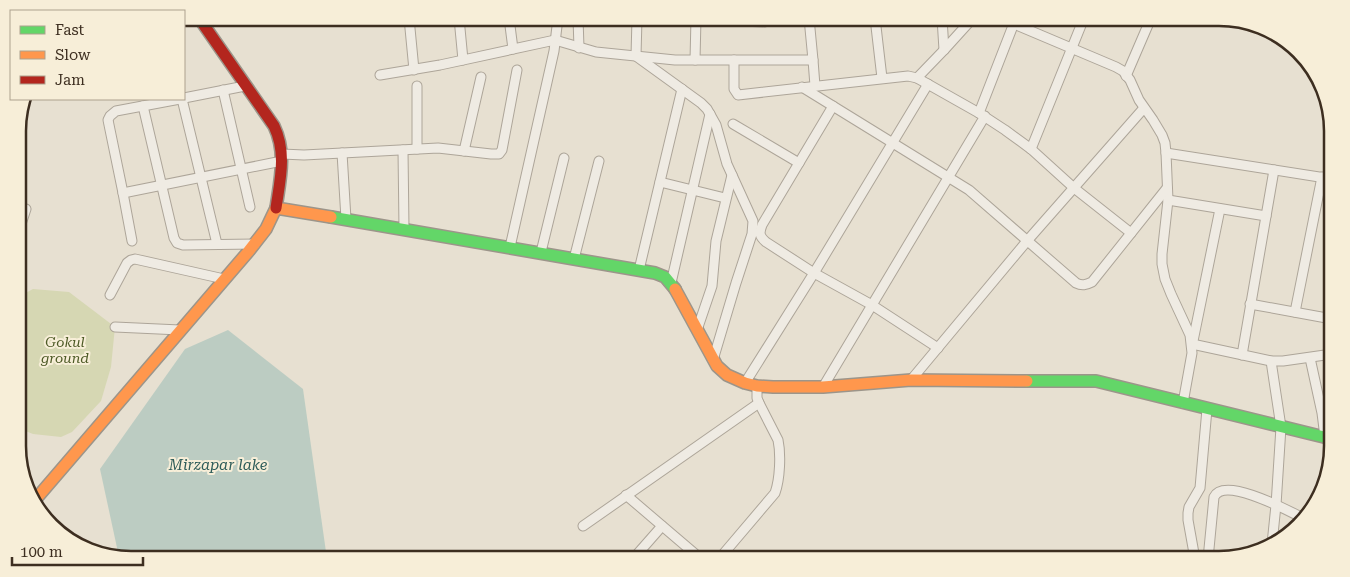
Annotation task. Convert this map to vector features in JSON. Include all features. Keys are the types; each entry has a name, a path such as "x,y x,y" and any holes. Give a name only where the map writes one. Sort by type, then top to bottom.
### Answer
{"street":[{"path":"39,496 252,248 266,229 276,208 282,145 274,126 204,26"},
{"path":"410,26 414,70"},
{"path":"460,26 463,60"},
{"path":"510,26 513,49"},
{"path":"510,247 542,107 557,26"},
{"path":"578,26 579,48"},
{"path":"636,56 637,26"},
{"path":"695,60 696,26"},
{"path":"809,26 815,86"},
{"path":"876,26 882,78"},
{"path":"942,26 944,50"},
{"path":"917,78 966,26"},
{"path":"823,386 948,177 982,115 1013,26"},
{"path":"1027,26 1116,67 1126,76 1162,135 1166,153 1168,200 1162,254 1163,271 1170,294 1190,335 1192,344"},
{"path":"1031,149 1081,26"},
{"path":"1126,76 1148,26"},
{"path":"380,75 414,70 555,40 596,52 675,60 813,60"},
{"path":"636,56 700,103 710,114 716,125 727,164 752,215 754,228 713,360"},
{"path":"734,60 734,89 738,94 882,78 908,76 917,78 982,115 1031,149 1074,188 1131,233"},
{"path":"123,193 241,169 282,157 438,148 499,154 502,150 517,70"},
{"path":"464,151 481,77"},
{"path":"745,383 928,84"},
{"path":"185,97 245,86"},
{"path":"417,86 417,149"},
{"path":"802,87 969,190 1076,283 1085,285 1092,282 1167,188"},
{"path":"639,270 682,89"},
{"path":"223,90 250,207"},
{"path":"132,242 108,120 116,112 172,100"},
{"path":"182,100 217,244"},
{"path":"143,106 174,238 177,242 183,245 217,244 252,248"},
{"path":"833,106 762,225 759,234 766,242 814,273 872,305 938,348"},
{"path":"911,380 1027,241 1144,108"},
{"path":"671,283 710,114"},
{"path":"734,124 799,163"},
{"path":"403,150 404,229"},
{"path":"342,153 346,219"},
{"path":"1166,153 1322,177 1295,312"},
{"path":"541,252 564,158"},
{"path":"574,259 599,161"},
{"path":"1242,355 1274,170"},
{"path":"697,330 712,286 714,250 732,175"},
{"path":"660,182 726,198"},
{"path":"1168,200 1266,216"},
{"path":"276,208 655,272 665,277 671,283 717,366 727,374 745,383 757,386 823,386 911,380 1096,381 1324,437"},
{"path":"1183,403 1192,344 1220,209"},
{"path":"110,295 127,263 135,259 224,279"},
{"path":"1250,304 1324,317"},
{"path":"115,327 180,330"},
{"path":"1192,344 1271,360 1283,361 1324,355"},
{"path":"1310,358 1324,420"},
{"path":"1271,360 1281,427 1273,535"},
{"path":"726,551 774,493 778,484 778,440 757,398 757,386"},
{"path":"583,526 759,402"},
{"path":"1194,551 1188,513 1189,507 1200,488 1207,408"},
{"path":"1209,551 1214,497 1216,493 1221,491 1253,495 1297,516"},
{"path":"626,495 692,551"},
{"path":"640,551 662,526"}],"green space":[{"name":"Gokul ground","path":"33,289 69,292 115,327 111,367 101,401 72,432 61,437 33,434 26,431 26,293"}],"water":[{"name":"Mirzapar lake","path":"228,330 303,389 326,551 117,550 100,469 185,349"}],"traffic: fast":[{"path":"331,217 655,273 665,277 675,289"},
{"path":"1027,381 1096,381 1324,437"}],"traffic: slow":[{"path":"39,496 248,252 266,229 276,208 331,217"},
{"path":"675,289 717,366 727,375 745,383 773,387 823,387 911,380 1027,381"}],"traffic: jam":[{"path":"205,26 274,126 278,136 281,156 281,177 276,208"}]}
